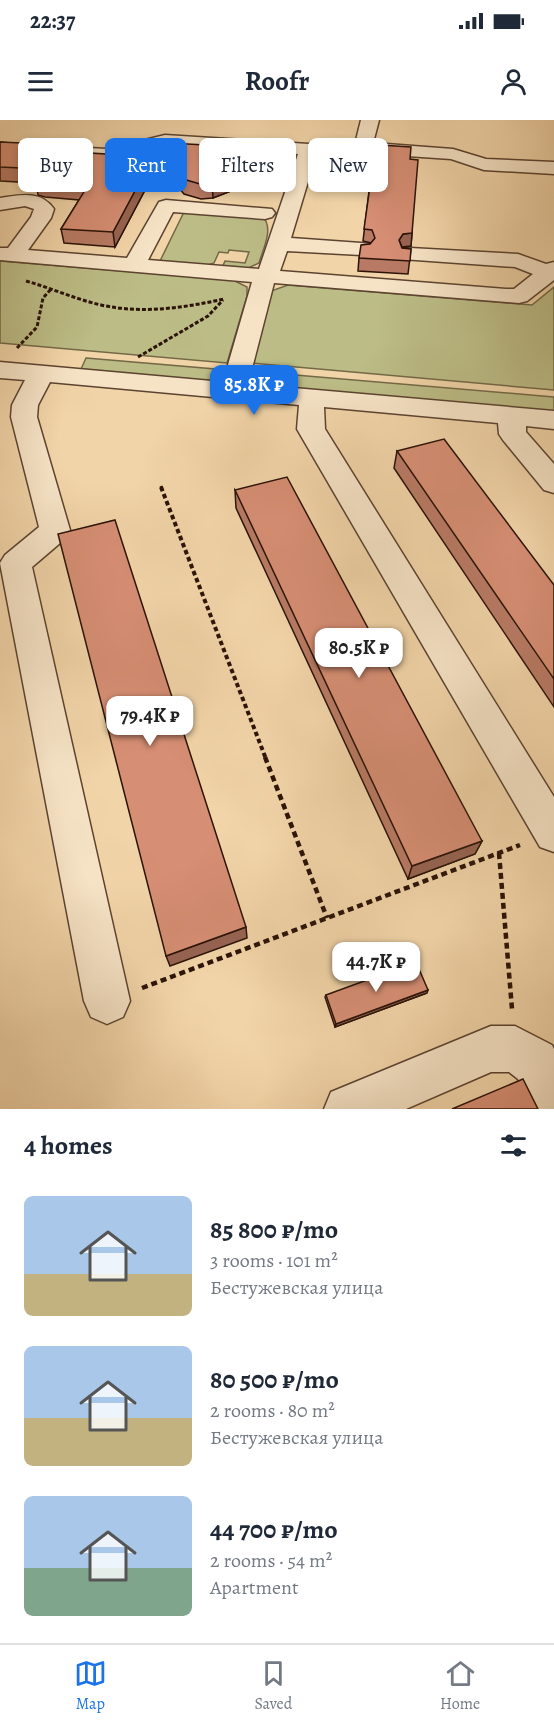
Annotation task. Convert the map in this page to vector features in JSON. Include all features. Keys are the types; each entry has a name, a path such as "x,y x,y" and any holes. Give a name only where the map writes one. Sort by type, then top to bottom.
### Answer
{"street":[{"path":"366,138 370,120"},
{"path":"0,148 107,154 165,140 308,150 278,244 260,288 233,392"},
{"path":"388,150 453,154 483,164 554,168"},
{"path":"0,204 26,200 39,203 44,209 41,218 7,255"},
{"path":"134,266 166,206 265,213"},
{"path":"278,244 361,249"},
{"path":"410,254 518,261 552,271"},
{"path":"7,255 506,296 519,296 552,271"},
{"path":"0,370 554,420"},
{"path":"41,374 26,405 24,417 55,530 16,563 107,1001"},
{"path":"314,399 310,414 311,429 554,833"},
{"path":"511,417 513,434 554,483"},
{"path":"348,1109 491,1049 515,1049 535,1062 554,1099"}],"path":[{"path":"19,279 52,288 82,300 132,309 174,309 224,299 266,276"},
{"path":"16,348 37,327 43,298 52,288"},
{"path":"135,358 208,316 224,299"},
{"path":"161,486 327,918"},
{"path":"107,1001 554,833"},
{"path":"499,853 515,1049"}],"green space":[{"path":"184,212 263,217 268,233 259,263 244,270 221,270 225,261 245,263 249,252 229,250 228,253 219,252 214,263 208,265 160,261"},
{"path":"0,261 233,280 247,287 247,296 227,363 0,343"},
{"path":"288,285 532,305 554,287 554,390 252,363 271,291"},
{"path":"86,358 227,370 223,382 81,369"},
{"path":"248,371 554,397 554,411 244,384"}],"building":[{"path":"0,142 18,143 18,168 0,167"},
{"path":"187,144 199,145 199,184 187,180"},
{"path":"388,146 411,147 410,159 418,160 412,233 403,234 399,240 402,248 411,249 410,261 359,258 361,245 370,244 375,238 372,230 364,229 369,192 388,192"},
{"path":"93,153 105,154 105,192 134,192 113,232 61,229 84,192 93,192"},
{"path":"444,439 554,585 554,679 397,451"},
{"path":"287,477 482,841 412,866 235,490"},
{"path":"115,520 246,927 166,956 58,534"},
{"path":"416,962 428,990 336,1024 326,995"},
{"path":"523,1079 538,1109 452,1109"}]}
